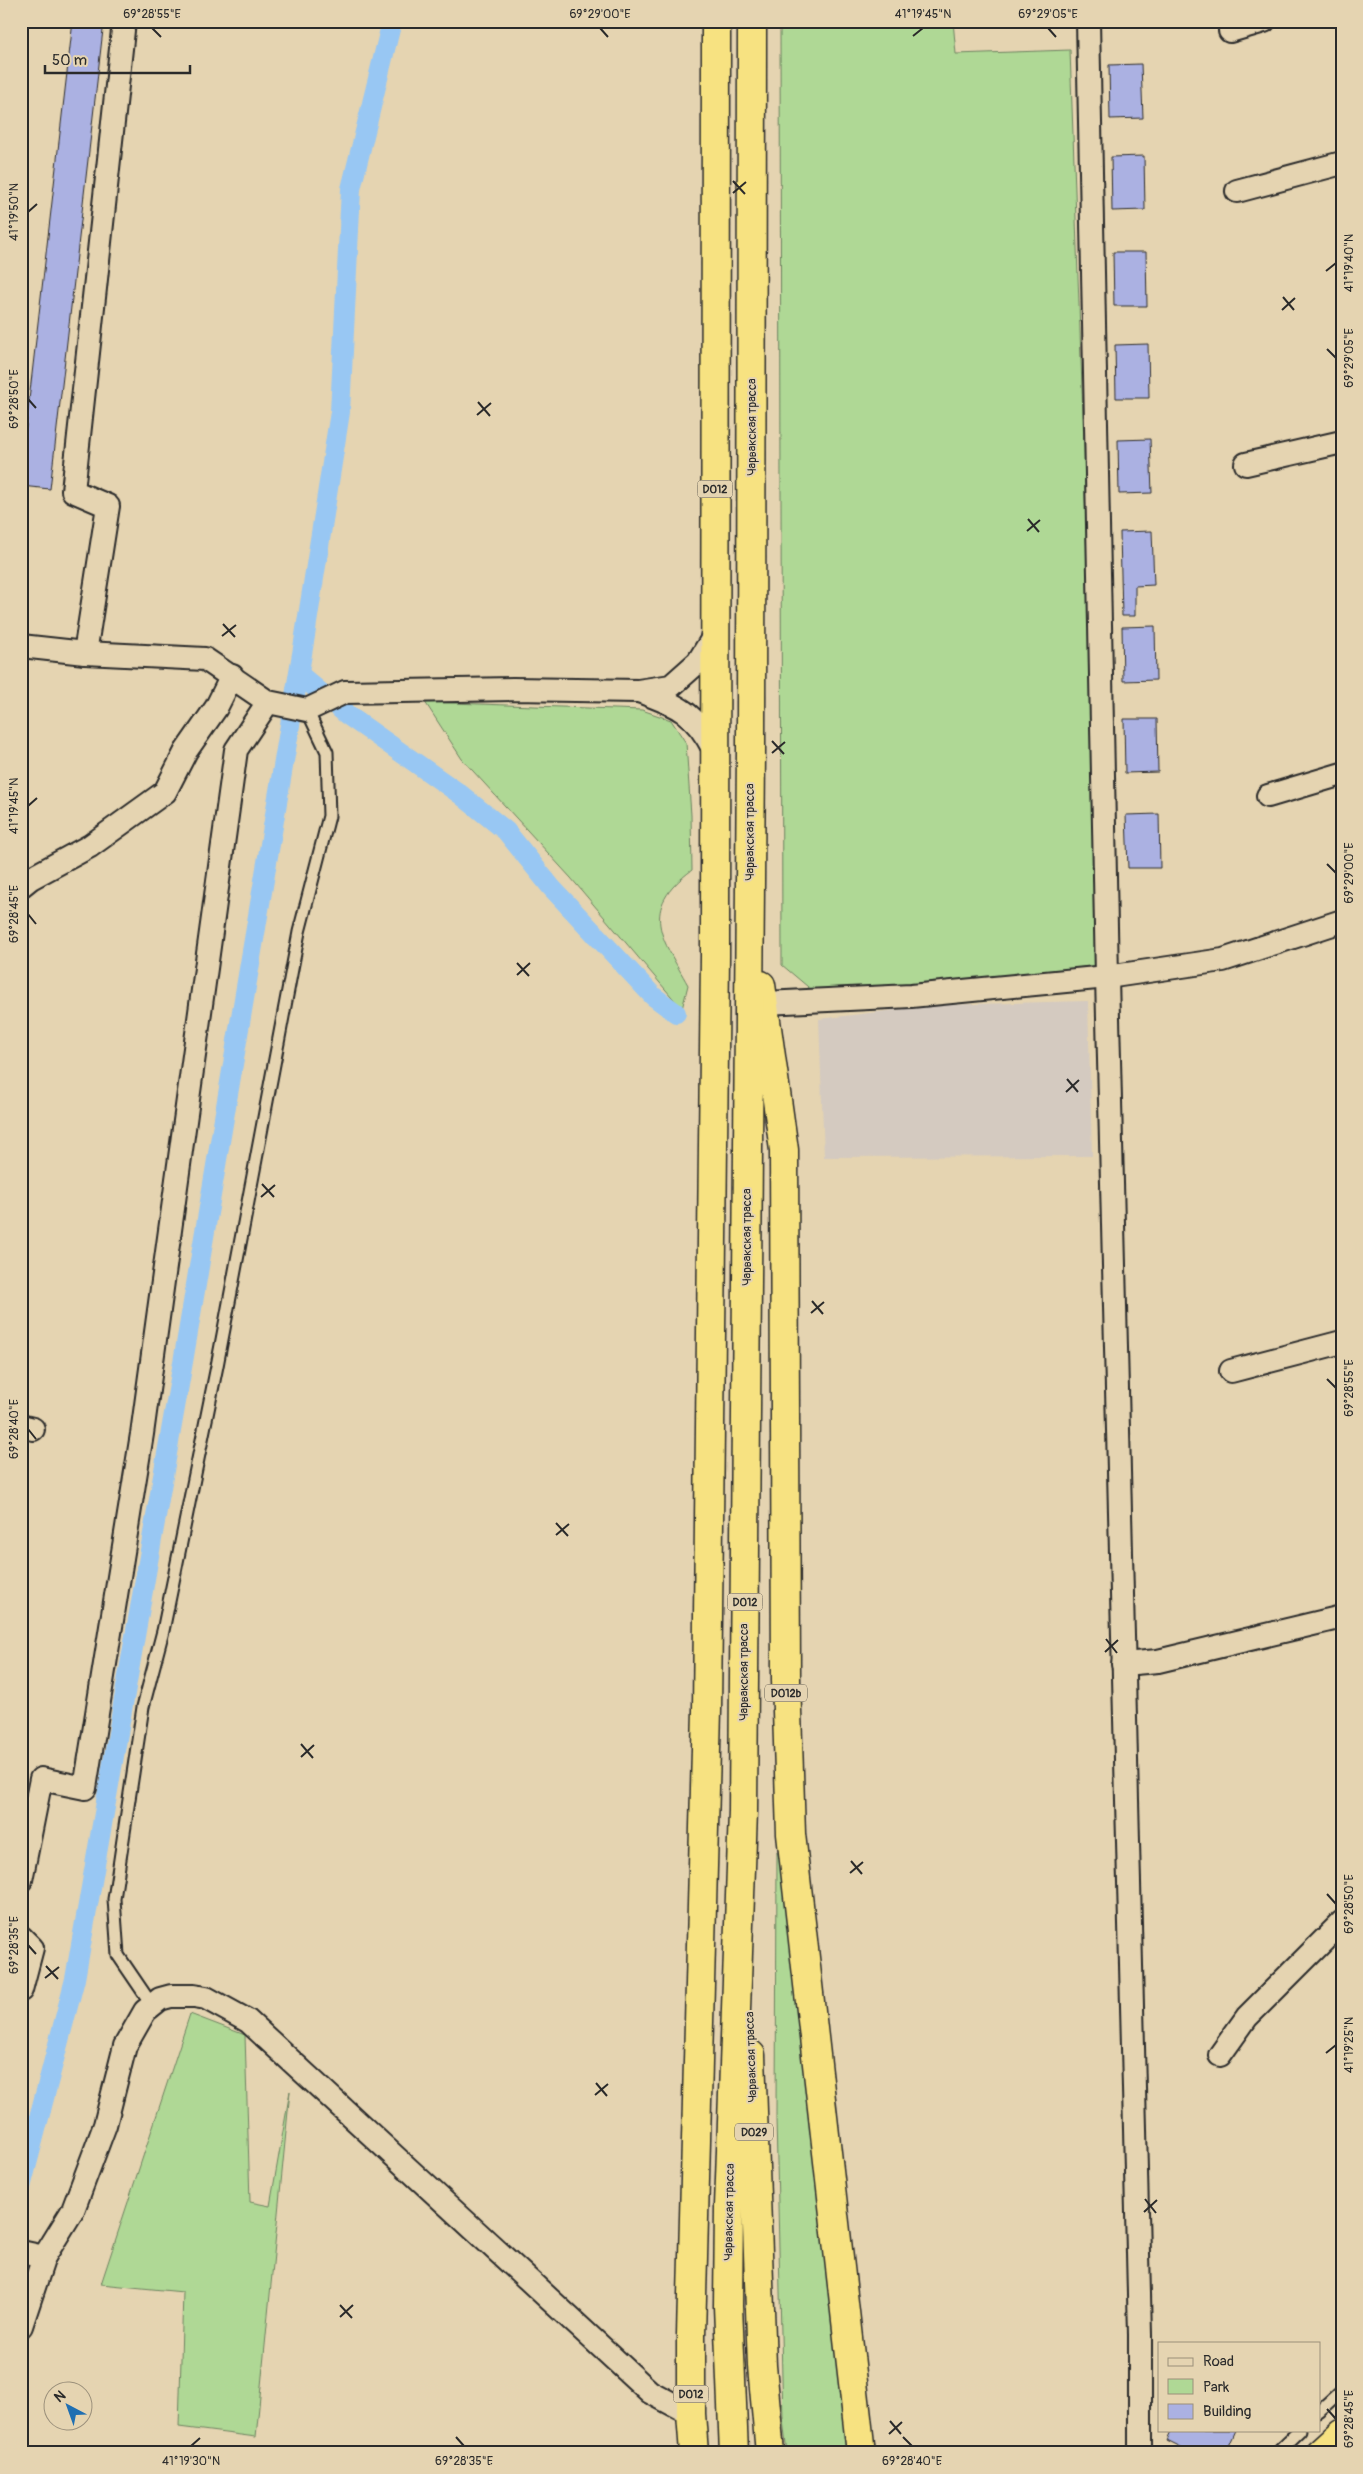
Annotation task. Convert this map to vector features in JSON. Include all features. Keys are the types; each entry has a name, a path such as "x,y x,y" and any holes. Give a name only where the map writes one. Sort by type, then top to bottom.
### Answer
{"highway":[{"name":"D012","path":"694,2453 691,2414 690,2335 707,1710 715,966 716,21"},
{"name":"Чарвакская трасса","path":"734,2453 728,2306 729,2207 743,1811 750,932 752,21"},
{"name":"D012b","path":"750,932 765,1003 784,1150 786,1670 791,1834 861,2453"},
{"name":"Чарваксая трасса","path":"743,1811 762,2366 770,2453"},
{"path":"690,2453 691,2414"},
{"path":"1320,2453 1342,2432"}],"street":[{"path":"85,653 108,506 72,491 124,21"},
{"path":"1088,21 1107,977 1140,2335 1140,2453"},
{"path":"1230,31 1264,21"},
{"path":"1237,191 1342,163"},
{"path":"1246,464 1342,442"},
{"path":"21,646 85,653 205,659 268,702 307,710 345,692 513,689 638,691 671,686 690,672 711,641 715,626"},
{"path":"21,886 31,878 90,846 165,792 186,751 216,708 232,676"},
{"path":"638,691 675,705 687,713 704,730 714,750"},
{"path":"21,1880 41,1779 85,1788 142,1434 236,750 268,702"},
{"path":"1268,796 1342,774"},
{"path":"765,1003 894,997 1107,977 1223,960 1342,921"},
{"path":"1232,1371 1342,1342"},
{"path":"1123,1664 1158,1661 1342,1617"},
{"path":"1220,2055 1247,2016 1342,1922"},
{"path":"21,1937 32,1948 21,1990"},
{"path":"21,2326 44,2257 73,2210 104,2125 125,2046 145,2011 152,2005 172,1996 194,1996 206,1998 248,2021 650,2392 691,2414"},
{"path":"21,2252 44,2257"}],"lane":[{"path":"152,2005 118,1956 114,1899 143,1707 163,1631 217,1366 298,932 329,816 328,752 307,710"},
{"path":"1320,2411 1342,2391"},
{"path":"1276,2453 1298,2432"}],"shaded area":[{"path":"1088,1001 1092,1156 824,1157 819,1019 937,1005"}],"green space":[{"path":"780,21 953,21 956,54 1070,50 1084,445 1097,965 935,988 814,992 782,965"},
{"path":"425,702 642,710 671,720 686,743 691,815 692,870 675,884 665,898 660,912 660,925 670,953 688,985 682,1009 571,878 462,759"},
{"path":"777,1852 782,1865 811,2096 847,2453 787,2453 783,2420 776,2118"},
{"path":"190,2014 245,2035 250,2202 270,2206 290,2091 256,2437 179,2427 183,2292 101,2284"}],"building":[{"path":"73,21 104,21 50,489 21,486 21,469"},
{"path":"1141,64 1143,118 1110,119 1109,65"},
{"path":"1144,156 1145,210 1112,211 1111,157"},
{"path":"1113,252 1146,252 1147,306 1114,306"},
{"path":"1148,344 1149,398 1116,398 1115,345"},
{"path":"1150,439 1152,493 1119,494 1118,440"},
{"path":"1152,531 1154,585 1135,586 1135,616 1122,616 1120,532"},
{"path":"1155,626 1156,680 1123,681 1122,627"},
{"path":"1124,719 1157,719 1158,772 1125,773"},
{"path":"1159,814 1160,868 1128,868 1126,815"},
{"path":"1171,2432 1235,2432 1226,2453 1191,2453 1167,2441"}],"waterway":[{"path":"21,2187 75,1979 183,1362 304,642 340,412 351,189 392,21"},
{"path":"299,674 346,714 460,794 506,831 551,887 653,996 676,1013"}]}
